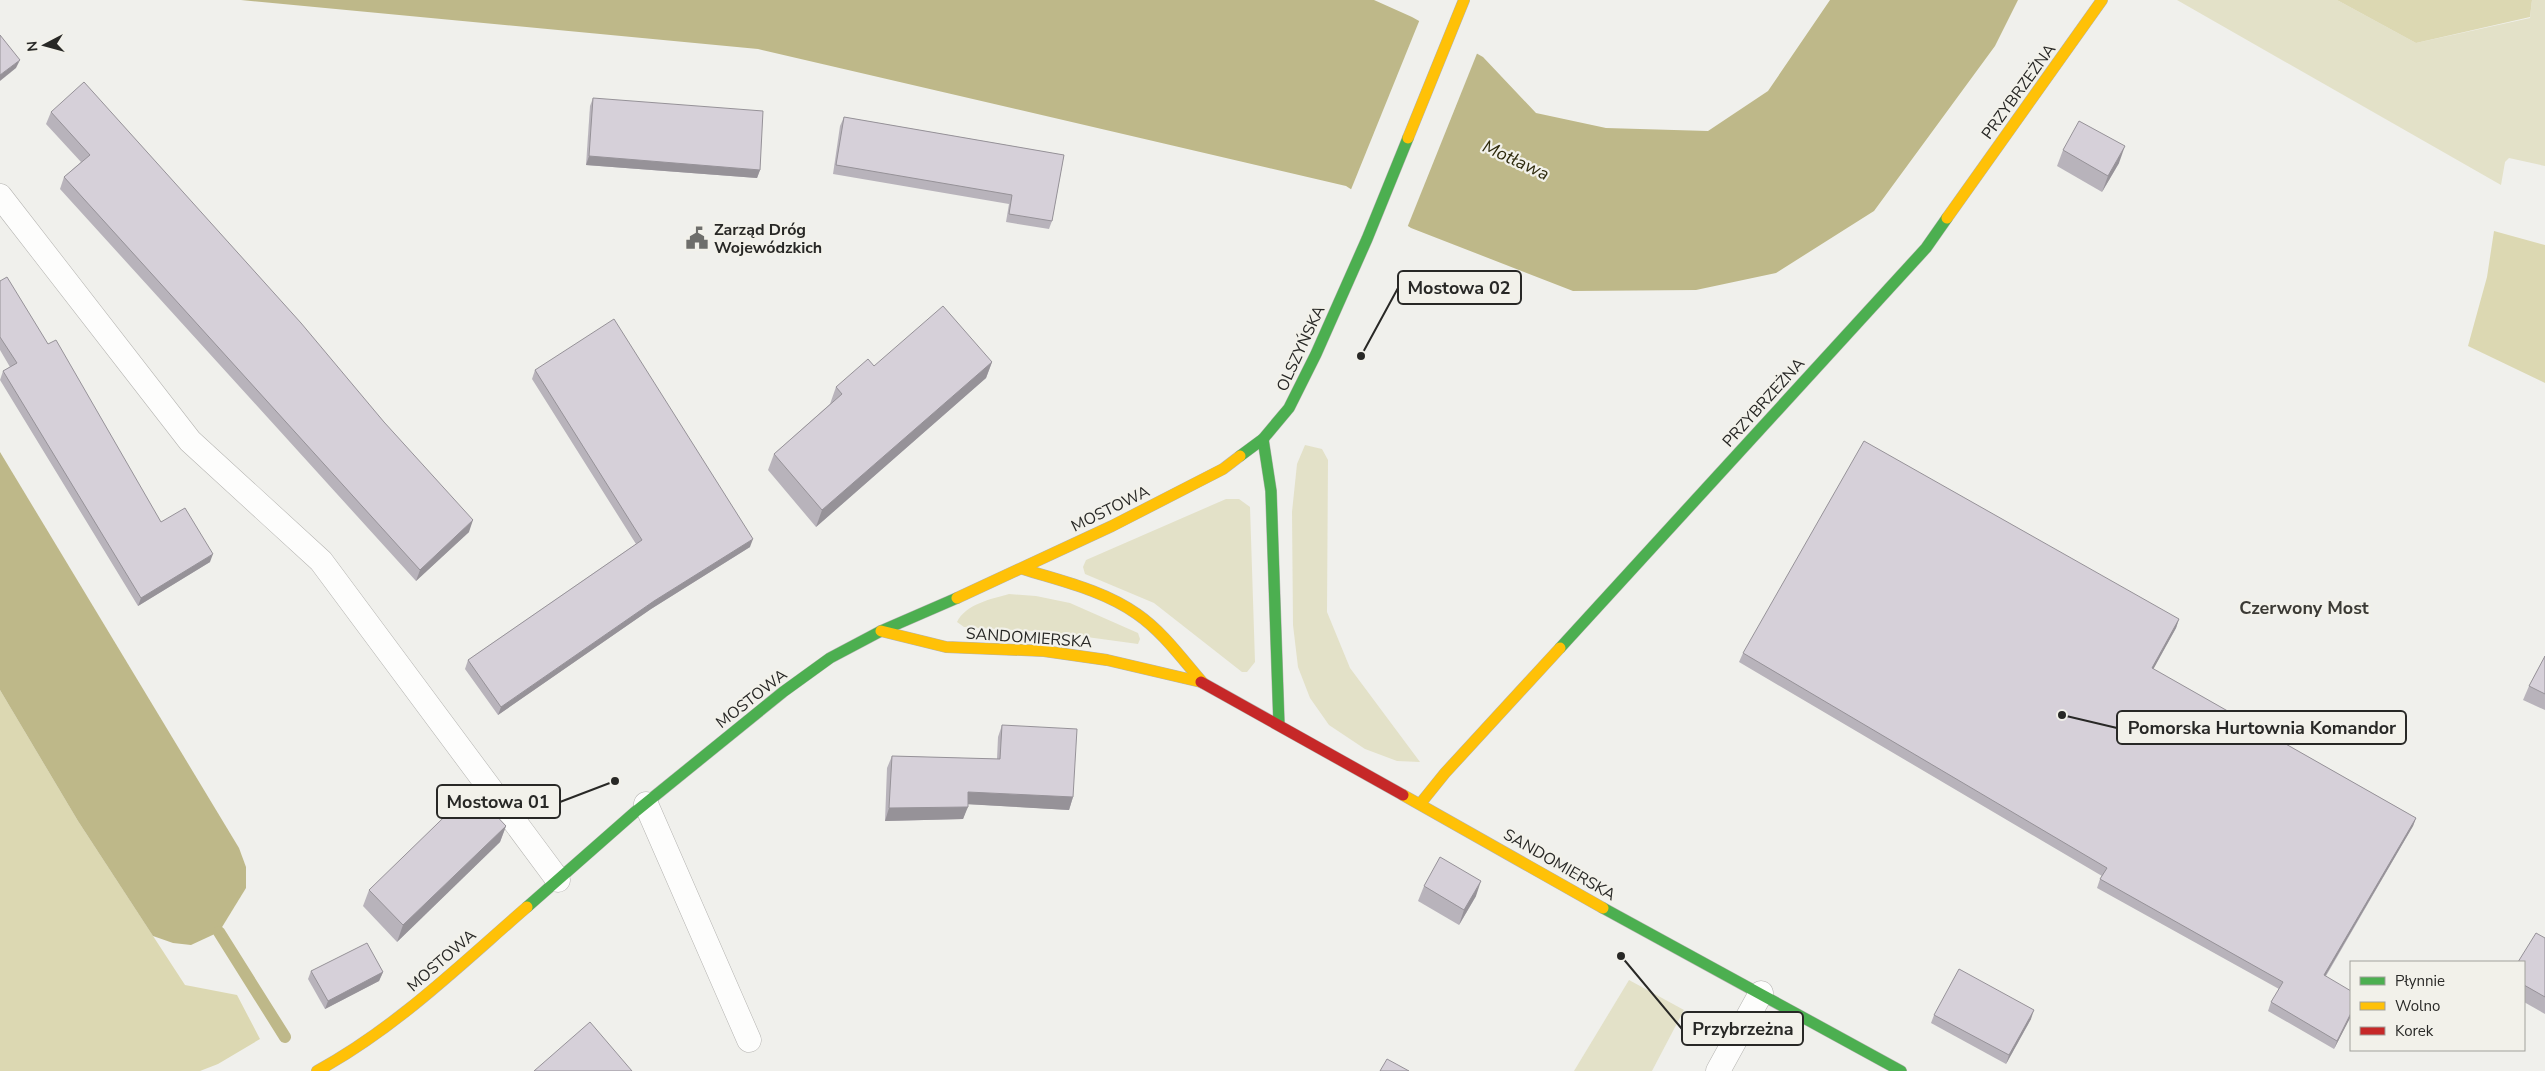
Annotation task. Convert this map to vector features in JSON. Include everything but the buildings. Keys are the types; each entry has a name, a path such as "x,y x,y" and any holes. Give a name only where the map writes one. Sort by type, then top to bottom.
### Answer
{"street":[{"name":"OLSZYŃSKA","path":"1263,440 1289,408 1316,354 1367,239 1464,0"},
{"name":"PRZYBRZEŻNA","path":"1420,804 1445,773 1926,248 2102,0"},
{"name":"MOSTOWA","path":"317,1071 352,1052 410,1010 646,804 783,692 830,658 881,631 1023,569 1223,469 1263,440"},
{"path":"1263,440 1272,491 1276,680 1279,725"},
{"name":"SANDOMIERSKA","path":"1023,569 1099,596 1135,613 1161,634 1203,683"},
{"name":"SANDOMIERSKA","path":"881,631 946,648 1044,651 1107,660 1203,683 1638,927 1901,1071"}],"lane":[{"path":"0,196 190,441 321,561 558,880"},
{"path":"646,804 749,1040"},
{"path":"1718,1071 1760,993"}],"shaded area":[{"path":"2177,0 2337,0 2416,43 2530,18 2532,0 2545,0 2545,166 2509,158 2505,162 2501,185"},
{"path":"2337,0 2532,0 2530,17 2416,43"},
{"path":"2494,231 2545,245 2545,383 2468,346 2487,277"},
{"path":"1305,445 1322,449 1328,460 1327,612 1350,668 1420,762 1397,761 1365,749 1329,725 1310,698 1298,667 1293,625 1292,512 1297,464"},
{"path":"1226,499 1239,499 1250,507 1255,662 1247,672 1242,672 1154,603 1085,574 1083,567 1086,560"},
{"path":"1009,594 1036,596 1070,603 1138,633 1140,639 1138,644 1050,632 964,627 957,622 966,611 973,607 987,600"},
{"path":"0,690 78,821 185,985 237,995 260,1039 218,1064 200,1071 0,1071"},
{"path":"1629,980 1684,1010 1652,1071 1574,1071"}],"water":[{"name":"Motława","path":"241,0 1374,0 1412,17 1483,57 1536,113 1606,128 1708,131 1768,91 1830,0 2018,0 1995,46 1874,211 1776,273 1696,290 1573,291 1411,228 1346,186 758,49"},
{"path":"0,452 239,848 246,867 246,888 219,932 191,945 173,943 153,936 78,821 0,690"}],"pier":[{"path":"1420,19 1478,51 1407,228 1350,192"}],"waterway":[{"path":"219,932 285,1037"}],"traffic: fast":[{"path":"1240,456 1263,439 1289,408 1316,354 1367,239 1408,138"},
{"path":"1560,648 1926,248 1947,218"},
{"path":"1263,439 1271,491 1279,725"},
{"path":"527,907 635,812 783,692 830,658 881,631 957,598"},
{"path":"1603,908 1901,1071"}],"traffic: slow":[{"path":"1408,138 1464,0"},
{"path":"1947,218 2102,0"},
{"path":"957,598 1112,526 1223,469 1240,456"},
{"path":"1023,569 1096,592 1137,614 1172,646 1203,683"},
{"path":"881,631 946,647 1044,651 1107,660 1201,682"},
{"path":"1420,804 1445,773 1560,648"},
{"path":"1403,795 1603,908"},
{"path":"317,1071 346,1054 400,1016 527,907"}],"traffic: jam":[{"path":"1201,682 1403,795"}],"place":[{"name":"Zarząd Dróg Wojewódzkich","path":"697,238"},
{"name":"Mostowa 02","path":"1361,356"},
{"name":"Pomorska Hurtownia Komandor","path":"2062,715"},
{"name":"Mostowa 01","path":"615,781"},
{"name":"Przybrzeżna","path":"1621,956"}],"district":[{"name":"Czerwony Most","path":"2304,608"}]}
